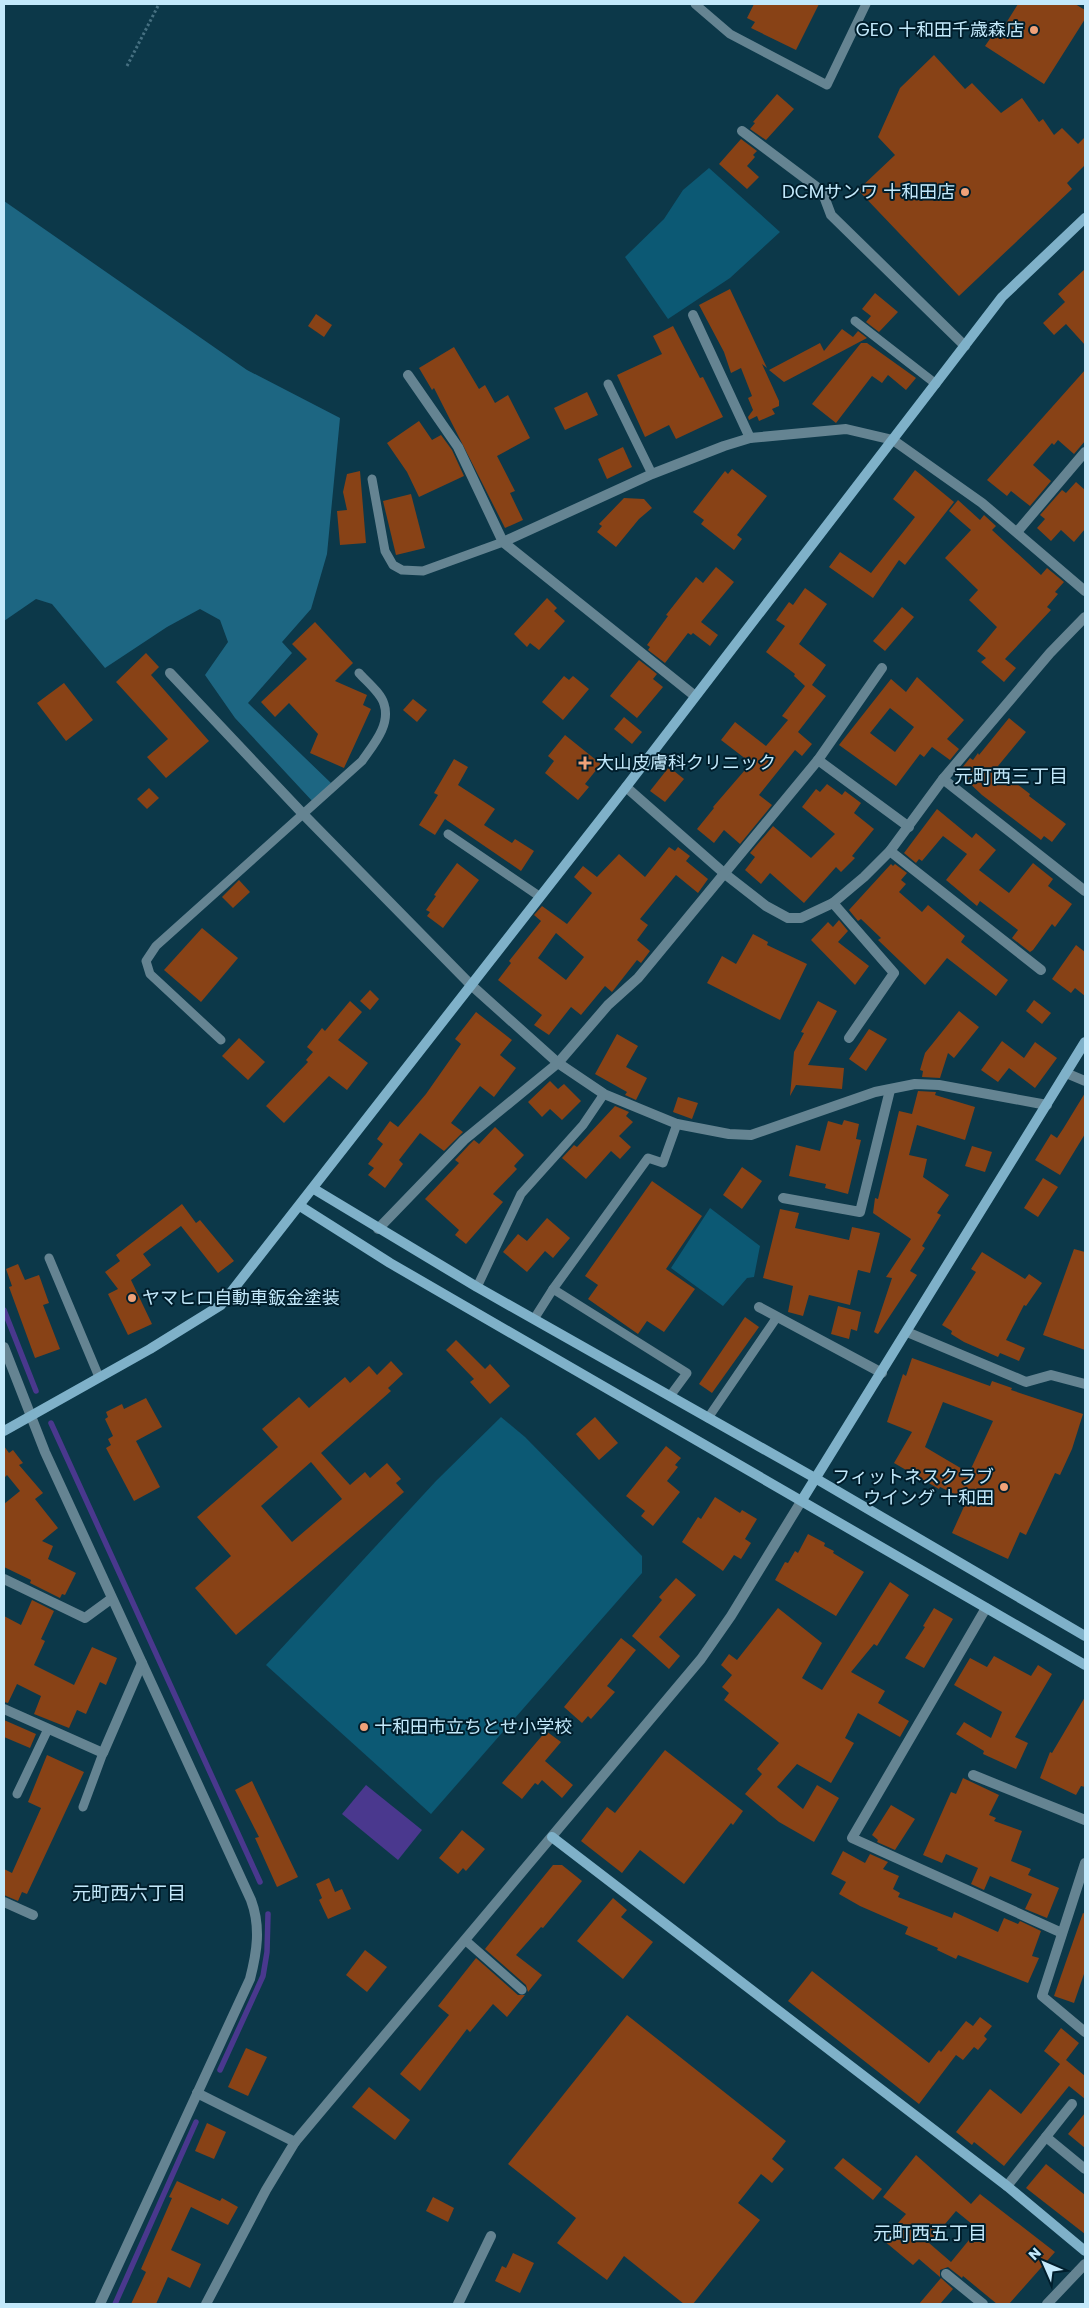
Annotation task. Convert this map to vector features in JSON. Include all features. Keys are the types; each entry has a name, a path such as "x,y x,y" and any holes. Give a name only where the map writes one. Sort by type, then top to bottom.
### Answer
{"street":[{"path":"742,131 822,191 830,215 965,346"},
{"path":"4,1431 221,1305 314,1189 470,984 626,787 1002,297 1085,218"},
{"path":"693,315 750,438"},
{"path":"408,376 458,447 503,542 695,696"},
{"path":"503,542 652,474 724,446 750,438 846,430 893,440 982,503 1085,591"},
{"path":"1016,532 1085,452"},
{"path":"626,787 725,874 766,906 788,918 801,918 833,903 864,877 890,851 943,779 1050,653 1085,617"},
{"path":"378,1229 464,1140 558,1063 608,1005 638,978 818,760 882,668"},
{"path":"170,674 304,815 470,984 558,1063 604,1094 677,1124 728,1134 750,1135 875,1092 915,1084 939,1085 1047,1105"},
{"path":"818,760 909,827"},
{"path":"943,779 1085,891"},
{"path":"890,851 1041,970"},
{"path":"833,903 894,973 849,1038"},
{"path":"206,2304 266,2190 295,2142 702,1659 731,1616 882,1373 1085,1042"},
{"path":"1066,1073 1085,1081"},
{"path":"783,1198 860,1212 890,1090"},
{"path":"314,1189 476,1287 815,1478 1085,1636"},
{"path":"300,1206 390,1263 1085,1665"},
{"path":"759,1307 882,1373"},
{"path":"907,1332 1026,1382 1051,1375 1085,1384"},
{"path":"4,1347 29,1416 111,1599 205,1797 256,1913 258,1932 256,1954 250,1979 100,2304"},
{"path":"4,1579 85,1618 111,1599"},
{"path":"986,1608 852,1838 1062,1933"},
{"path":"4,1709 103,1753 142,1663"},
{"path":"973,1775 1085,1820"},
{"path":"552,1837 1007,2186 1085,2251"},
{"path":"1085,1863 1081,1887 1062,1933 1042,1996 1085,2032"},
{"path":"4,1902 34,1915"},
{"path":"197,2093 295,2142"},
{"path":"1007,2186 1072,2104"},
{"path":"1046,2137 1085,2169"},
{"path":"458,2304 491,2236"},
{"path":"1047,2304 1085,2264"},
{"path":"946,2274 983,2304"}],"lane":[{"path":"694,4 730,34 827,85 866,4"},
{"path":"854,321 936,384"},
{"path":"608,384 652,474"},
{"path":"372,479 385,551 394,564 402,570 423,570 503,542"},
{"path":"221,1040 150,974 146,961 156,946 362,761 381,734 386,714 384,702 359,673"},
{"path":"448,834 539,896"},
{"path":"476,1287 521,1194 583,1125 604,1094"},
{"path":"534,1319 553,1289 648,1158 664,1163 677,1124"},
{"path":"50,1258 99,1377"},
{"path":"553,1289 687,1373 670,1396"},
{"path":"708,1418 777,1317"},
{"path":"17,1794 48,1729"},
{"path":"83,1807 103,1753"},
{"path":"465,1940 522,1990"}],"path":[{"path":"127,66 159,4"}],"shaded area":[{"path":"709,168 780,232 730,278 668,319 625,257 664,219 683,190"},
{"path":"4,201 247,370 340,418 327,554 311,609 282,642 292,653 248,703 331,783 314,803 235,718 205,675 228,642 220,620 200,609 167,627 105,668 52,604 36,599 4,621"},
{"path":"710,1208 760,1246 754,1277 747,1278 723,1306 671,1268"},
{"path":"501,1417 525,1437 642,1556 642,1573 431,1814 266,1665 436,1481"},
{"path":"366,1785 422,1830 398,1860 342,1814"}],"building":[{"path":"754,4 819,4 796,50 751,28 755,22 747,18"},
{"path":"1018,4 1075,4 1085,10 1085,19 1044,84 985,46 994,33 998,36"},
{"path":"934,55 965,89 972,83 1001,113 1022,98 1039,122 1043,119 1054,135 1062,128 1078,144 1085,137 1085,165 1067,183 1072,189 959,296 858,190 895,155 878,137 900,88"},
{"path":"777,94 794,109 766,140 750,129 755,123 753,122"},
{"path":"741,139 757,151 753,155 755,157 747,166 759,177 747,189 719,164"},
{"path":"1085,269 1085,345 1066,324 1054,335 1043,323 1065,302 1058,294"},
{"path":"730,289 767,368 762,364 779,401 779,406 772,409 775,414 759,421 757,416 749,420 748,417 753,410 748,398 752,396 741,368 731,373 724,352 699,305"},
{"path":"875,293 898,312 879,332 866,322 871,316 862,309"},
{"path":"316,314 332,325 324,337 308,326"},
{"path":"673,326 700,378 703,377 723,417 676,439 669,425 645,437 617,375 662,354 653,336"},
{"path":"842,329 853,337 858,331 867,338 784,382 769,370 820,343 824,351"},
{"path":"861,343 867,343 916,378 906,390 888,375 882,383 872,376 836,423 812,404"},
{"path":"454,347 479,389 485,385 495,403 508,395 530,438 497,456 515,491 510,493 523,520 505,528 434,388 432,390 419,368"},
{"path":"1085,370 1085,441 1074,454 1058,440 1054,445 1052,443 1033,465 1051,481 1030,506 1011,491 1007,496 987,480"},
{"path":"587,392 598,415 565,430 554,408"},
{"path":"419,421 432,440 441,435 452,450 464,476 419,497 407,472 387,443"},
{"path":"623,447 632,467 607,479 598,459"},
{"path":"732,469 767,496 737,535 742,539 734,550 701,524 704,520 693,512 725,471 728,474"},
{"path":"915,470 954,502 905,565 899,560 873,598 829,567 840,552 871,573 915,517 893,499"},
{"path":"360,471 366,543 340,545 337,511 347,510 343,492 347,474"},
{"path":"1076,482 1085,490 1085,529 1074,542 1061,530 1051,541 1037,528 1045,519 1040,515 1062,490 1066,493"},
{"path":"411,494 425,548 396,555 383,501"},
{"path":"624,498 644,499 652,508 639,519 616,547 597,532 602,526 599,524"},
{"path":"958,500 980,520 984,515 996,526 992,530 1041,575 1047,568 1064,582 1055,592 1058,594 1047,607 1051,610 1005,659 1016,668 1004,682 981,662 986,658 977,651 997,627 969,600 978,590 945,558 971,530 949,511"},
{"path":"716,567 734,582 701,622 718,635 710,646 693,633 691,635 688,633 665,663 648,650 650,647 647,645 668,616 666,615 696,577 703,583"},
{"path":"805,588 827,604 799,644 826,665 812,685 826,696 798,732 812,744 802,756 795,750 759,795 772,805 740,844 724,830 714,843 697,829 713,807 751,763 721,740 735,722 766,746 788,720 782,716 805,686 794,676 795,674 766,652 785,626 776,620 789,602 793,605"},
{"path":"547,598 557,608 554,611 565,621 539,650 530,643 527,647 514,634"},
{"path":"902,607 914,617 885,651 873,641"},
{"path":"315,622 353,663 335,681 367,695 363,705 371,709 344,768 310,753 318,734 289,703 275,717 261,702 307,659 292,644"},
{"path":"146,653 159,667 151,675 209,741 166,778 147,757 168,739 116,682"},
{"path":"639,660 657,674 653,679 663,687 637,718 610,696"},
{"path":"564,676 569,680 573,676 589,689 563,720 542,702"},
{"path":"917,677 964,720 947,739 959,749 950,760 932,747 924,757 920,754 896,786 839,745 891,679 906,692","holes":["890,708 914,727 895,752 870,733"]},
{"path":"64,683 93,720 66,741 37,703"},
{"path":"413,699 427,710 417,722 403,710"},
{"path":"624,717 642,732 632,744 614,729"},
{"path":"1009,718 1026,732 998,766 1010,775 1008,777 1030,794 1029,796 1066,824 1052,842 1044,836 1041,840 982,795 964,778 967,774 961,769 970,758 973,760 978,753 979,755"},
{"path":"565,735 601,764 585,784 589,787 578,800 545,773 554,761 548,756"},
{"path":"454,759 468,767 458,785 495,809 484,825 512,843 515,839 534,851 521,871 445,819 435,835 419,825 438,795 434,793"},
{"path":"669,767 684,779 665,802 650,791"},
{"path":"827,784 842,795 845,791 861,803 854,813 874,829 852,856 855,858 841,872 836,867 804,903 770,873 761,884 745,870 755,857 750,853 773,826 811,858 835,834 802,807 816,789 820,792"},
{"path":"149,788 159,798 147,809 137,799"},
{"path":"937,809 972,838 976,833 996,850 979,870 1009,893 1033,863 1053,879 1048,886 1072,904 1055,927 1052,924 1030,952 1012,938 1018,930 980,901 977,906 946,880 967,854 943,836 922,861 919,859 916,863 904,853"},
{"path":"669,847 675,851 678,847 690,856 686,861 708,879 698,893 676,875 640,919 648,925 637,940 650,951 641,963 637,960 612,992 605,986 581,1015 571,1007 549,1035 534,1025 542,1015 498,980 511,963 509,961 541,921 534,915 542,906 567,924 592,893 574,877 583,866 597,877 619,854 645,877","holes":["556,933 584,957 566,980 538,958"]},
{"path":"457,863 479,880 443,928 427,916 430,912 426,910 436,896 434,895"},
{"path":"891,864 893,866 895,864 907,873 901,880 906,884 899,892 922,912 928,905 965,936 961,942 1008,980 996,996 947,958 925,985 878,940 881,938 861,919 858,921 849,910"},
{"path":"239,880 250,892 233,908 222,897"},
{"path":"839,920 848,931 838,942 869,966 855,985 811,940 828,922 833,927"},
{"path":"202,928 238,958 201,1002 164,970"},
{"path":"753,934 768,942 767,945 807,964 780,1020 707,983 722,956 736,964"},
{"path":"1076,945 1085,952 1085,996 1075,988 1071,993 1052,979"},
{"path":"370,990 379,999 370,1010 360,1001"},
{"path":"1034,1000 1051,1013 1042,1024 1026,1011"},
{"path":"350,1001 362,1012 338,1040 368,1063 347,1090 329,1076 284,1123 266,1106 308,1062 306,1060 313,1052 307,1047 322,1028 325,1031"},
{"path":"818,1001 837,1011 808,1065 844,1068 842,1089 796,1085 790,1096 794,1052 804,1033 801,1032"},
{"path":"959,1011 979,1027 954,1058 948,1053 940,1078 922,1077 923,1071 920,1070 925,1053"},
{"path":"476,1012 512,1040 500,1055 516,1068 494,1097 480,1086 451,1123 463,1132 444,1151 420,1133 399,1160 403,1164 385,1188 368,1175 374,1168 368,1164 383,1144 377,1139 390,1121 398,1127 426,1094 461,1044 455,1039"},
{"path":"869,1029 887,1039 866,1071 849,1059"},
{"path":"617,1034 638,1046 626,1067 647,1078 636,1100 625,1095 627,1092 595,1074"},
{"path":"239,1038 265,1062 248,1080 222,1056"},
{"path":"1002,1041 1024,1058 1035,1042 1057,1058 1035,1088 1009,1068 998,1082 981,1070"},
{"path":"550,1081 558,1089 564,1084 581,1101 562,1120 550,1109 542,1117 528,1102"},
{"path":"918,1091 936,1092 935,1095 975,1107 965,1140 917,1125 909,1155 927,1159 923,1177 949,1195 937,1213 941,1215 922,1246 925,1248 910,1271 917,1275 878,1334 874,1332 892,1278 886,1277 911,1239 873,1213 875,1198 878,1199 899,1111 912,1114"},
{"path":"1085,1093 1085,1134 1060,1175 1035,1160 1051,1134 1057,1138"},
{"path":"678,1097 698,1103 692,1119 673,1112"},
{"path":"615,1106 629,1112 626,1116 633,1122 619,1136 631,1147 620,1159 611,1151 586,1179 562,1158 574,1145 577,1147"},
{"path":"844,1120 859,1124 856,1139 861,1140 848,1194 825,1188 826,1184 789,1176 796,1145 820,1151 828,1121 842,1125"},
{"path":"495,1127 524,1155 514,1166 517,1169 493,1194 503,1202 466,1244 455,1235 459,1230 425,1199 459,1163 455,1160 469,1145 474,1140 479,1144"},
{"path":"972,1146 992,1152 985,1172 965,1166"},
{"path":"742,1167 762,1181 742,1209 723,1195"},
{"path":"1043,1178 1058,1187 1038,1217 1024,1208"},
{"path":"652,1181 702,1216 666,1269 695,1289 664,1332 647,1321 638,1334 588,1299 598,1285 585,1276"},
{"path":"182,1204 196,1223 200,1220 234,1261 218,1273 181,1226 143,1254 151,1265 131,1280 152,1324 128,1335 108,1294 118,1289 105,1272 120,1261 116,1255"},
{"path":"780,1209 799,1213 795,1228 849,1240 852,1227 880,1233 870,1273 858,1270 850,1305 809,1295 803,1316 788,1312 793,1286 763,1278"},
{"path":"547,1218 570,1238 553,1258 545,1251 527,1272 503,1252 518,1234 527,1241"},
{"path":"1074,1249 1085,1252 1085,1350 1043,1335"},
{"path":"982,1252 1025,1279 1029,1274 1042,1283 1026,1306 1024,1305 1006,1340 1025,1348 1019,1361 1000,1353 998,1357 964,1342 951,1334 952,1331 942,1325 976,1272 971,1269"},
{"path":"18,1264 25,1280 39,1275 49,1303 43,1305 60,1349 35,1358 9,1287 12,1286 6,1269"},
{"path":"838,1306 861,1312 857,1331 851,1329 849,1339 831,1334"},
{"path":"745,1317 759,1327 712,1393 699,1384"},
{"path":"456,1340 485,1369 490,1364 510,1386 490,1404 470,1382 474,1379 446,1350"},
{"path":"912,1358 990,1386 992,1381 1012,1388 1011,1390 1083,1414 1072,1449 1060,1475 1055,1473 1026,1535 1020,1532 1008,1559 952,1533 967,1500 940,1487 939,1489 894,1463 912,1432 887,1422 903,1374 906,1376","holes":["943,1402 993,1421 969,1473 925,1447"]},
{"path":"391,1361 403,1374 388,1388 391,1391 321,1453 350,1485 365,1472 370,1478 387,1463 401,1479 396,1483 404,1492 236,1635 195,1588 231,1556 197,1517 278,1447 262,1429 299,1397 309,1408 345,1377 350,1383 369,1366 377,1375","holes":["311,1462 342,1499 292,1542 261,1506"]},
{"path":"146,1398 162,1427 136,1441 160,1487 134,1501 106,1448 111,1445 108,1439 113,1436 105,1419 108,1417 106,1412 122,1404 124,1409"},
{"path":"595,1417 618,1443 599,1460 576,1434"},
{"path":"4,1446 9,1453 13,1450 23,1463 19,1465 43,1493 35,1499 58,1528 42,1541 53,1546 48,1559 76,1573 65,1595 62,1594 60,1598 30,1583 31,1580 4,1567 4,1504 20,1491 7,1475 4,1478"},
{"path":"666,1446 681,1458 675,1465 678,1467 667,1481 680,1492 653,1526 641,1516 645,1511 626,1496"},
{"path":"715,1497 740,1513 742,1510 757,1519 745,1539 751,1543 741,1559 734,1555 723,1571 682,1542 698,1517 701,1519"},
{"path":"808,1534 825,1543 824,1546 834,1551 833,1553 864,1572 836,1616 775,1580 785,1562 788,1563 795,1551 798,1553"},
{"path":"676,1578 696,1595 659,1637 680,1656 669,1669 632,1636 662,1600 659,1597"},
{"path":"890,1582 909,1595 877,1646 874,1644 851,1672 885,1691 878,1703 909,1721 900,1737 858,1713 845,1738 854,1743 831,1783 797,1764 777,1787 803,1809 817,1785 839,1798 814,1842 779,1822 745,1794 762,1774 757,1769 779,1743 724,1700 729,1693 722,1687 732,1675 721,1665 729,1654 737,1660 778,1608 822,1643 802,1678 822,1690"},
{"path":"32,1600 54,1611 41,1639 45,1641 34,1665 74,1685 92,1647 117,1658 106,1685 100,1682 86,1714 77,1710 69,1728 34,1714 41,1696 17,1684 8,1703 4,1702 4,1616 21,1625"},
{"path":"934,1608 953,1619 924,1668 905,1658 925,1627 923,1626"},
{"path":"621,1638 636,1650 607,1686 615,1692 591,1719 588,1716 582,1723 564,1707"},
{"path":"994,1656 1031,1676 1038,1665 1052,1674 1015,1737 1028,1743 1016,1769 983,1754 984,1751 956,1734 964,1722 991,1738 1002,1712 954,1685 970,1658 987,1667"},
{"path":"1085,1697 1085,1787 1081,1786 1076,1795 1040,1778 1050,1752 1052,1753"},
{"path":"4,1720 36,1734 30,1748 4,1737"},
{"path":"546,1731 561,1742 545,1761 573,1785 562,1798 542,1780 538,1785 535,1783 522,1799 502,1783"},
{"path":"665,1750 743,1811 733,1825 731,1823 684,1884 640,1850 622,1873 581,1841 607,1807 615,1813"},
{"path":"47,1755 84,1772 27,1894 22,1892 18,1901 4,1895 4,1869 12,1873 41,1808 28,1802"},
{"path":"963,1778 999,1795 989,1815 996,1818 994,1821 1022,1831 1011,1861 1031,1869 1028,1875 1059,1888 1047,1918 1025,1909 1032,1894 990,1876 984,1890 971,1884 978,1868 946,1854 942,1863 923,1855 951,1792 956,1794"},
{"path":"252,1781 298,1877 277,1887 255,1838 259,1837 235,1790"},
{"path":"891,1805 915,1819 895,1850 877,1842 878,1840 872,1835"},
{"path":"462,1830 485,1849 466,1871 463,1868 458,1874 439,1858"},
{"path":"843,1851 865,1863 870,1854 888,1862 883,1869 899,1876 893,1889 900,1893 898,1897 952,1918 954,1912 998,1932 1004,1918 1018,1924 1020,1921 1041,1931 1032,1956 1039,1958 1028,1983 958,1955 956,1959 937,1950 938,1948 905,1934 908,1927 860,1906 839,1894 846,1882 831,1874"},
{"path":"553,1865 562,1865 582,1881 543,1928 541,1927 516,1955 542,1975 528,1992 526,1985 485,1949"},
{"path":"329,1878 335,1892 342,1889 351,1909 328,1919 319,1900 322,1898 316,1884"},
{"path":"613,1898 627,1910 621,1917 653,1942 623,1979 577,1941"},
{"path":"1083,1913 1085,1914 1085,1971 1074,2003 1054,1996"},
{"path":"365,1950 387,1967 367,1992 346,1975"},
{"path":"476,1958 518,1995 525,1995 507,2017 493,2004 470,2032 467,2029 420,2091 400,2074 449,2015 438,2006"},
{"path":"812,1971 929,2063 939,2050 941,2052 966,2021 973,2026 980,2017 992,2026 984,2036 987,2039 978,2050 974,2047 963,2060 956,2055 919,2104 788,2001"},
{"path":"627,2015 786,2141 772,2159 784,2169 772,2183 761,2174 738,2203 760,2220 693,2304 684,2304 624,2256 607,2280 557,2243 576,2218 508,2164"},
{"path":"1061,2028 1079,2043 1066,2060 1085,2076 1085,2099 1069,2086 1004,2166 974,2142 972,2145 956,2132 990,2089 1021,2114 1060,2064 1044,2051"},
{"path":"246,2048 267,2057 248,2096 228,2087"},
{"path":"369,2087 410,2120 395,2140 352,2107"},
{"path":"1085,2113 1085,2148 1068,2134"},
{"path":"207,2123 226,2132 214,2159 195,2151"},
{"path":"916,2155 971,2204 980,2194 1055,2252 1009,2304 997,2304 963,2276 962,2278 948,2267 940,2270 940,2277 919,2259 913,2265 883,2240 906,2214 883,2197","holes":["956,2211 978,2229 951,2262 929,2243"]},
{"path":"843,2158 882,2189 873,2200 834,2168"},
{"path":"1046,2164 1085,2195 1085,2234 1026,2188"},
{"path":"177,2181 220,2201 222,2198 238,2207 228,2225 191,2207 171,2250 201,2264 190,2288 168,2277 156,2304 131,2304 146,2272 141,2269 172,2198 169,2197"},
{"path":"433,2197 454,2208 448,2222 426,2211"},
{"path":"513,2253 534,2263 520,2293 495,2281 502,2266 506,2268"},
{"path":"941,2278 953,2289 940,2304 919,2304"}],"waterway":[{"path":"4,1310 36,1391"},
{"path":"51,1423 260,1882"},
{"path":"220,2070 263,1976 267,1952 268,1914"},
{"path":"115,2304 196,2122"}],"place":[{"name":"GEO 十和田千歳森店","path":"1034,30"},
{"name":"DCMサンワ 十和田店","path":"965,192"},
{"name":"大山皮膚科クリニック","path":"585,763"},
{"name":"ヤマヒロ自動車鈑金塗装","path":"132,1298"},
{"name":"フィットネスクラブ ウイング 十和田","path":"1004,1487"},
{"name":"十和田市立ちとせ小学校","path":"364,1727"}],"district":[{"name":"元町西三丁目","path":"1011,776"},
{"name":"元町西六丁目","path":"129,1893"},
{"name":"元町西五丁目","path":"930,2233"}]}
